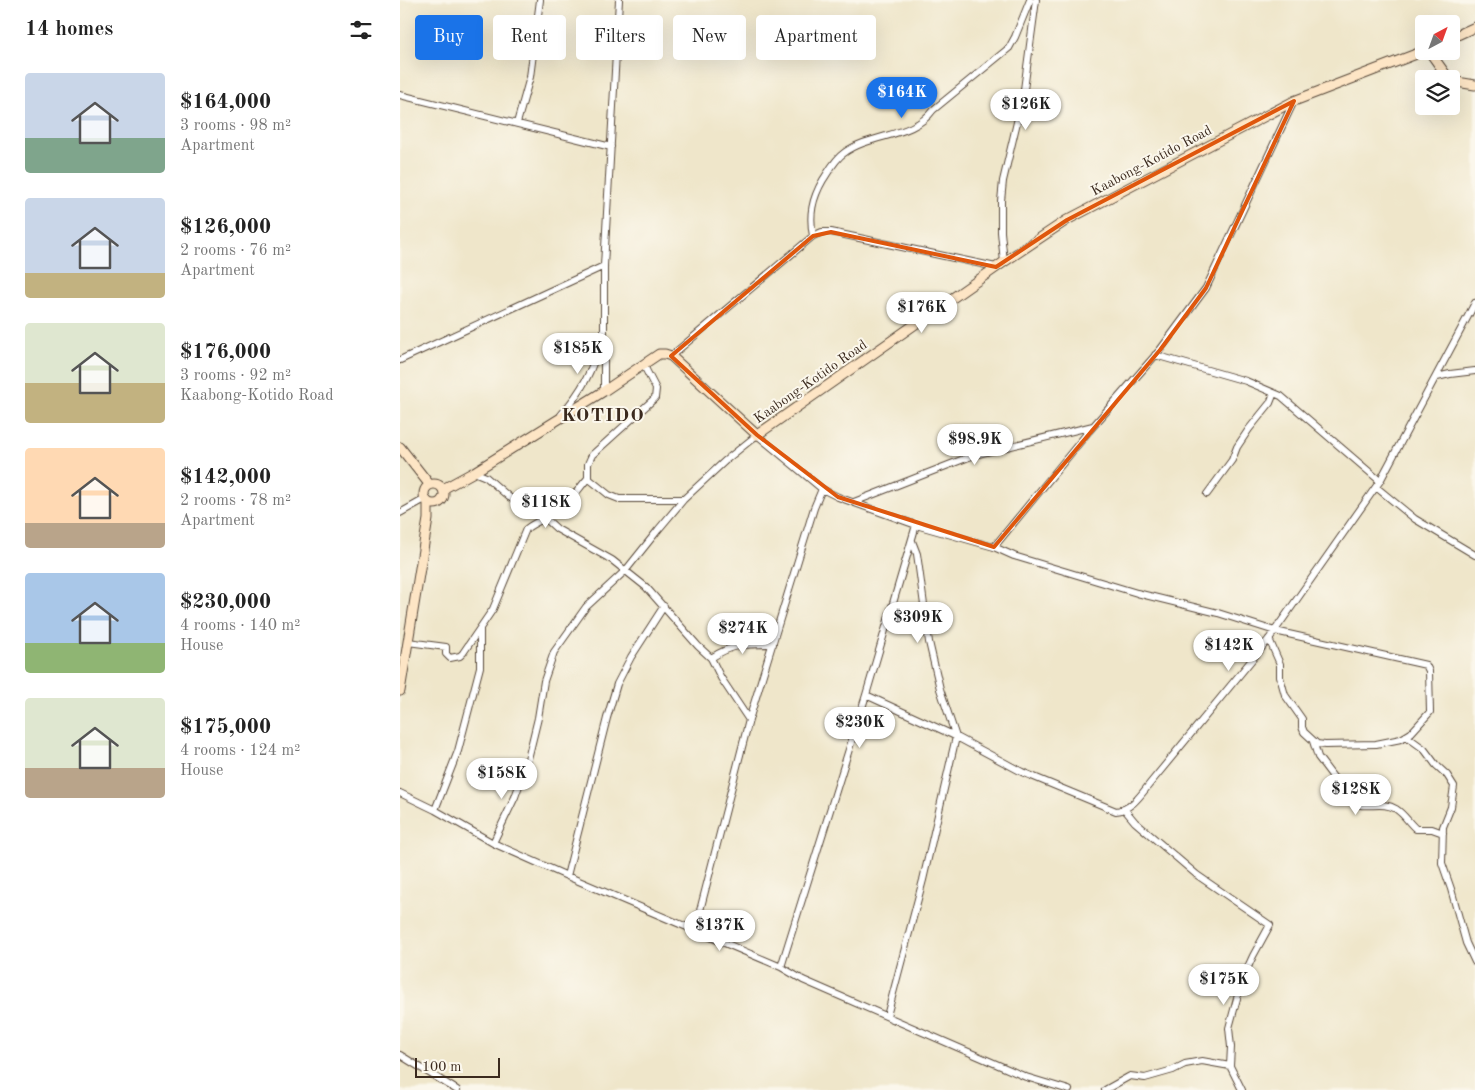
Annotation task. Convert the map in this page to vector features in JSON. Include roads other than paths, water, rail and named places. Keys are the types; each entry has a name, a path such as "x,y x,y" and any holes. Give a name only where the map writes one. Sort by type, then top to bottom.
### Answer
{"street":[{"path":"517,123 530,77 540,0"},
{"path":"604,391 604,266 619,0"},
{"path":"813,236 810,222 812,205 819,187 842,154 856,145 918,125 928,118 933,110 1009,48 1030,0"},
{"path":"443,489 474,472 604,391 659,354 670,356 813,236 822,232 831,232 1000,265 1003,188 1024,97 1036,0"},
{"path":"1460,34 1475,27"},
{"name":"Kaabong-Kotido Road","path":"670,356 757,435 1067,220 1294,101 1415,54"},
{"path":"1460,82 1475,85"},
{"path":"400,95 611,147"},
{"path":"994,547 1155,355 1206,288 1294,101"},
{"path":"400,360 604,266"},
{"path":"866,695 956,737 1022,772 1116,811 1125,810 1152,782 1269,639 1378,484 1475,303"},
{"path":"556,421 574,400 587,380 595,362 604,331"},
{"path":"1155,355 1246,381 1281,396 1415,519 1475,554"},
{"path":"408,642 446,648 446,654 450,658 464,653 493,609 526,529 534,522 561,510 588,478 588,464 592,455 656,396 656,389 643,364"},
{"path":"1437,377 1475,371"},
{"path":"1207,494 1232,460 1249,429 1270,403 1274,393"},
{"path":"854,502 974,455 1094,426"},
{"path":"493,843 515,798 527,763 538,718 544,682 554,652 586,607 626,570 684,499 726,460 757,435 822,489 838,497 916,524 994,547 1014,556 1084,578 1243,620 1275,631 1426,666 1429,671 1430,712 1423,722 1401,739 1376,744 1317,744 1304,732 1302,719 1285,695 1280,677 1280,664 1269,639"},
{"path":"400,447 429,484"},
{"path":"474,472 486,477 509,497 545,518 557,529 612,560 646,587 711,658 721,678 749,720"},
{"path":"588,478 609,495 619,499 684,499"},
{"path":"429,484 435,484 443,489"},
{"path":"400,691 428,519 430,501 424,490 429,484"},
{"path":"400,513 443,498 443,489"},
{"path":"695,930 749,720 814,508 822,489"},
{"path":"781,967 866,695 916,524"},
{"path":"887,1016 923,880 956,737 940,690 932,656 917,554 912,541"},
{"path":"567,876 617,684 631,657 664,606"},
{"path":"436,810 458,751 480,667 480,628"},
{"path":"711,658 736,645 773,644"},
{"path":"1406,736 1424,749 1453,783 1454,790 1451,807 1442,833 1442,863 1466,942 1475,962"},
{"path":"1313,741 1318,757 1352,802 1358,806 1378,804 1395,808 1416,829 1432,829 1442,833"},
{"path":"400,793 436,810 493,843 567,876 781,967 803,980 1026,1077 1070,1090"},
{"path":"1125,810 1135,822 1190,869 1270,925 1242,980 1232,1016 1230,1028 1230,1066 1242,1090"},
{"path":"400,1055 457,1090"},
{"path":"1105,1090 1130,1076 1145,1078 1173,1070 1185,1064 1202,1062 1230,1066"}],"district":[{"name":"KOTIDO","path":"603,414"}]}
